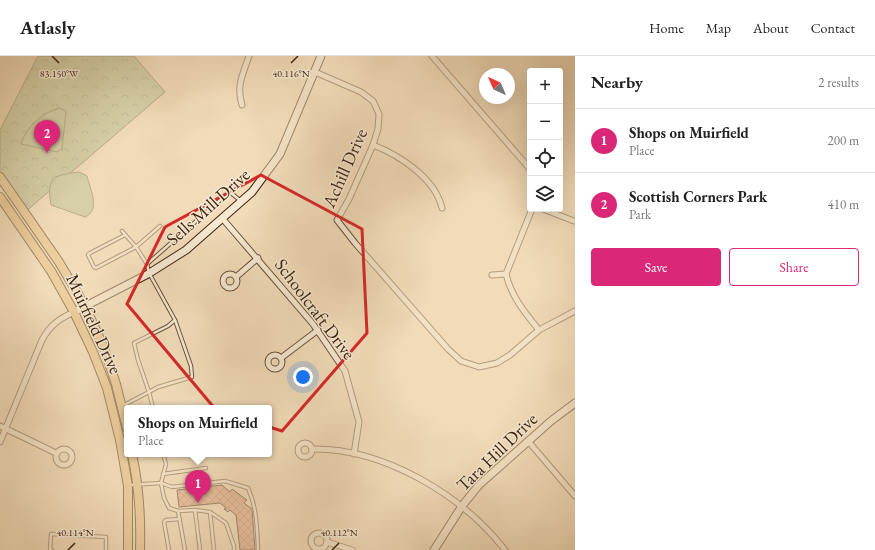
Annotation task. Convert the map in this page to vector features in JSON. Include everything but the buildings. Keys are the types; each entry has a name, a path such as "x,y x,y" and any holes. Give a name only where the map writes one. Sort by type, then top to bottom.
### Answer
{"main road":[{"name":"Muirfield Drive","path":"0,177 59,262 85,306 104,348 124,415"},
{"name":"Muirfield Drive","path":"0,197 51,270 74,312 93,352 106,388 120,440 128,485 128,550"},
{"path":"133,457 138,484 141,530 140,550"}],"street":[{"path":"242,105 239,95 239,85 249,56"},
{"name":"Sells Mill Drive","path":"74,312 149,274 186,250 252,192 280,154 321,56"},
{"path":"432,56 527,166"},
{"name":"Achill Drive","path":"315,72 361,92 373,101 379,114 378,129 372,145 349,198 337,220 355,243 448,349 461,361 479,367 496,363 510,355 539,330"},
{"path":"372,145 407,163 419,173 435,192 442,208"},
{"path":"531,212 506,274 508,283 516,301 539,330 575,311"},
{"path":"551,212 574,221"},
{"name":"Schoolcraft Drive","path":"222,218 258,258 318,330 345,371 359,422 354,454"},
{"path":"236,277 258,258"},
{"path":"492,275 506,274"},
{"path":"0,442 42,340 48,329 61,318 74,312"},
{"path":"281,358 318,330"},
{"name":"Tara Hill Drive","path":"434,550 462,506 483,480 555,418 575,403"},
{"path":"0,426 56,453"},
{"path":"528,441 575,496"},
{"path":"312,449 328,449 354,454 386,463 424,481 462,506 484,526 505,550"},
{"path":"327,542 352,550"}],"lane":[{"path":"147,264 226,195 231,193 242,201"},
{"path":"125,235 88,255 94,267 96,268 136,247 160,226"},
{"path":"122,231 136,247 147,264 149,274 175,320 191,366 192,377 158,386 122,406"},
{"path":"152,405 134,343 168,326 175,320"},
{"path":"164,457 166,464 161,483 164,498 169,508 178,511 194,510 210,512 226,522 234,550"},
{"path":"164,474 206,468"},
{"path":"128,485 161,483 172,486 225,481 248,488 254,500 258,550"},
{"path":"194,510 200,550"},
{"path":"178,511 185,550"},
{"path":"210,512 214,550"},
{"path":"168,550 164,522 166,520 180,519"},
{"path":"52,550 50,550 51,534 106,537 106,550"}],"highlighted area":[{"path":"261,175 362,229 367,333 282,431 216,410 127,304 165,227"}],"green space":[{"path":"38,56 134,56 165,92 25,212 0,177 0,130"},
{"path":"59,108 66,111 62,149 57,152 21,144 31,126 47,113"},
{"path":"79,172 87,176 93,199 90,214 85,217 51,205 50,188 54,179 63,174"}],"place":[{"name":"Scottish Corners Park","path":"47,153"},
{"name":"Shops on Muirfield","path":"198,503"}]}
